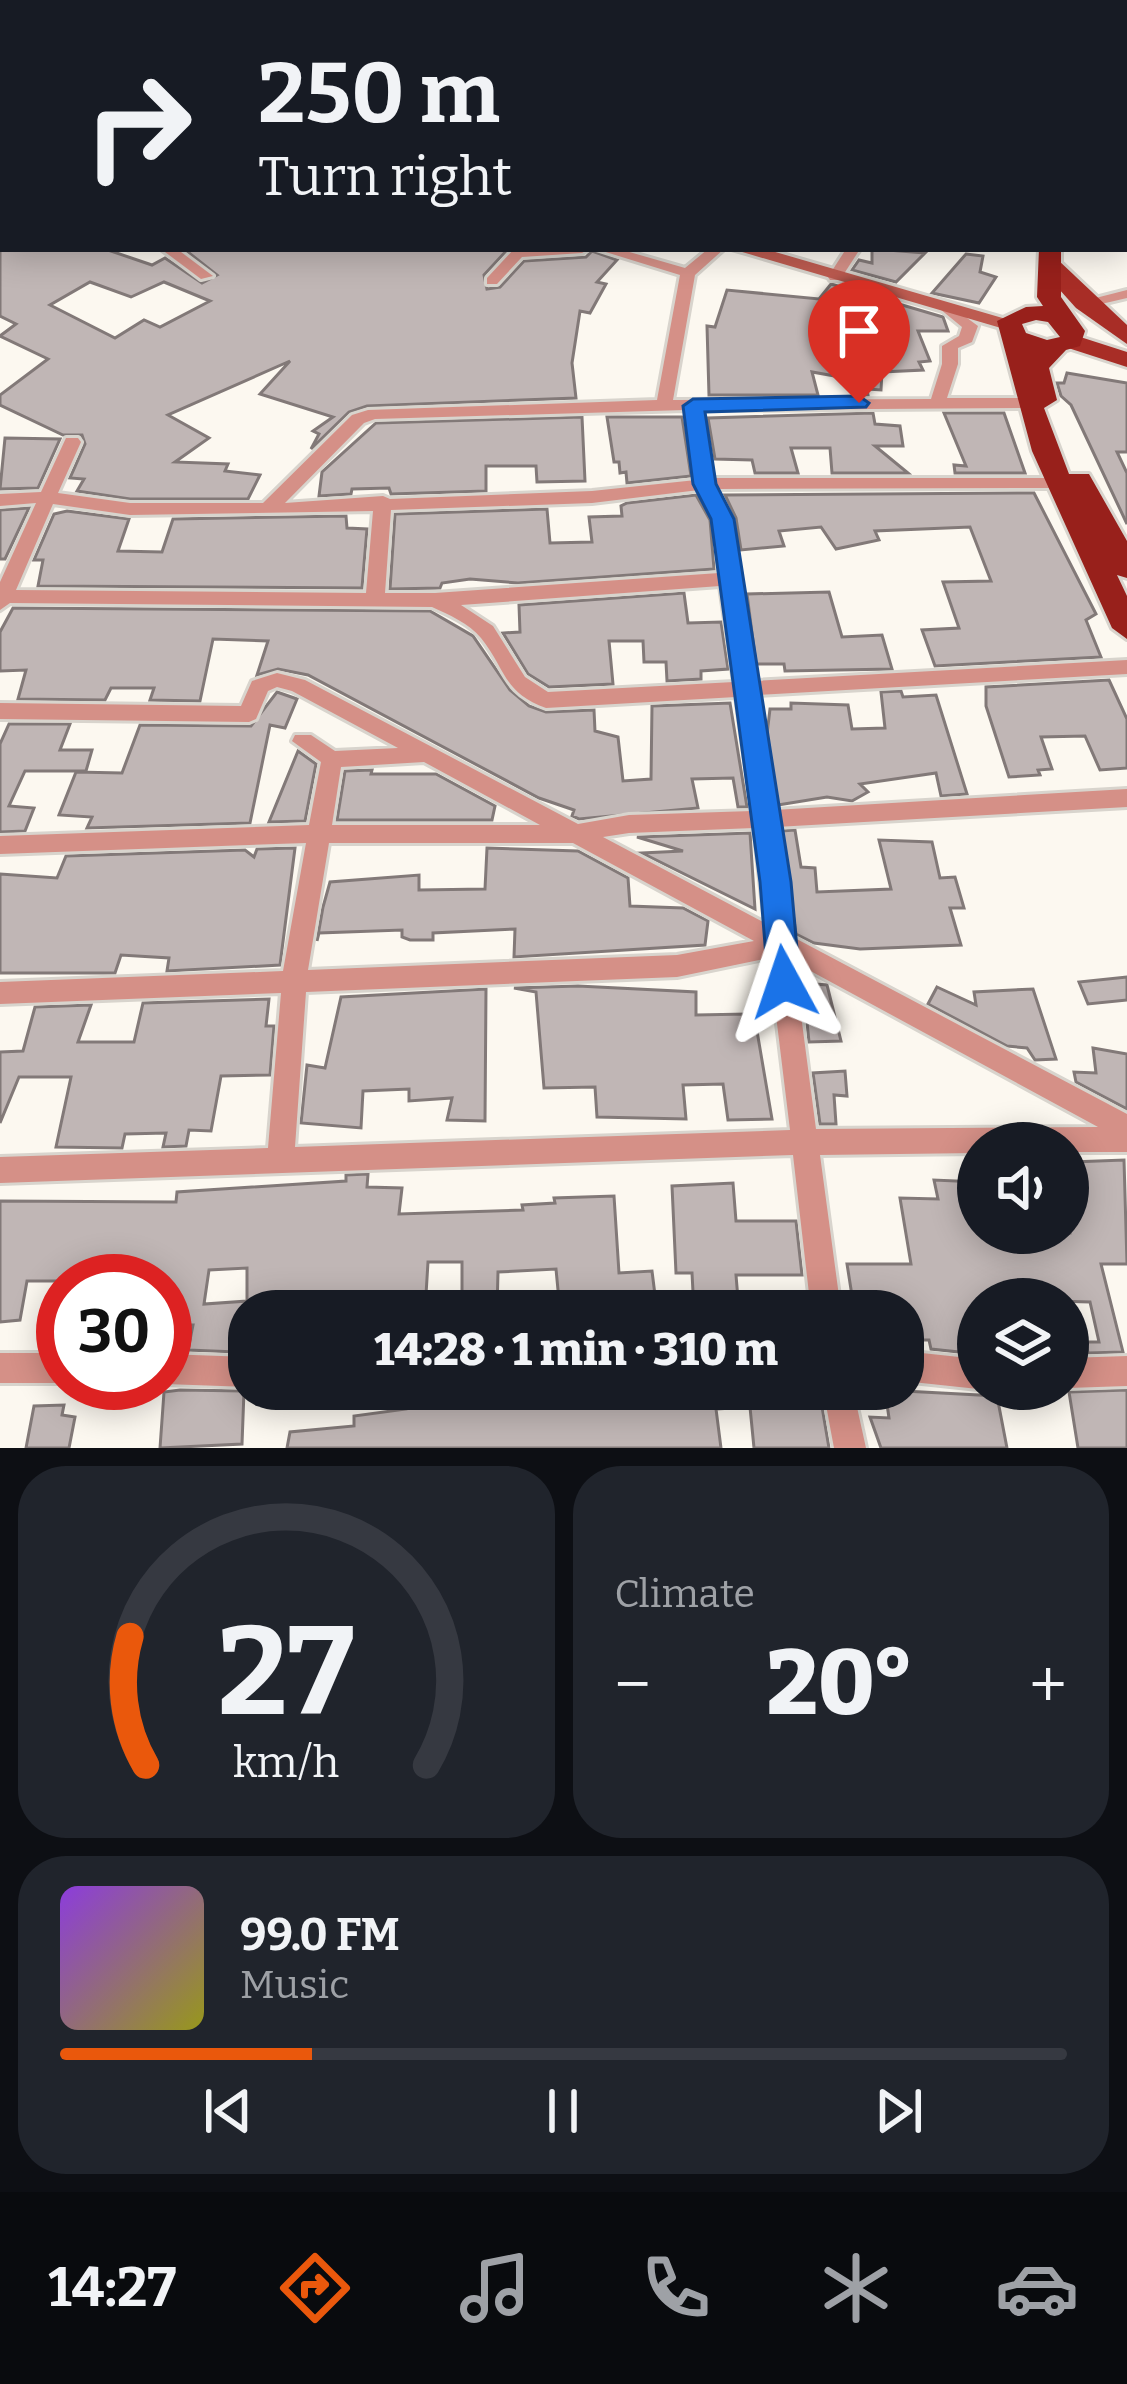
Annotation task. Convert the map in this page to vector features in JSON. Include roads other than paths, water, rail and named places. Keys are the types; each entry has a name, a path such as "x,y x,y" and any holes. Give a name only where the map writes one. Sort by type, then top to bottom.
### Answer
{"highway":[{"path":"1044,254 1013,326 1028,403 1058,483 1127,628"},
{"path":"1044,254 1048,297 1064,336"},
{"path":"1013,326 1045,313 1064,336"},
{"path":"1064,336 1036,367 1046,405 1061,446 1127,568"}],"main road":[{"path":"752,252 1013,326"},
{"path":"1044,254 1084,303 1127,337"},
{"path":"1064,336 1127,360"}],"street":[{"path":"172,252 206,276"},
{"path":"492,281 521,252"},
{"path":"614,252 688,273"},
{"path":"664,405 688,273 714,252"},
{"path":"835,277 851,252"},
{"path":"1084,303 1127,294"},
{"path":"938,400 950,346 965,339 970,326 948,309"},
{"path":"268,508 358,419 374,414 938,400 1028,403"},
{"path":"693,406 705,484 722,519 823,1290"},
{"path":"72,442 1,599 435,600 729,579"},
{"path":"0,500 46,497 130,508 268,508 592,497 705,484 1058,483"},
{"path":"376,599 383,502"},
{"path":"435,600 474,621 490,636 518,687 546,700 1127,667"},
{"path":"0,711 249,714 259,686 278,680 298,685 421,755 1127,1128"},
{"path":"303,741 332,759 421,755"},
{"path":"281,1157 294,981 332,759"},
{"path":"0,844 316,834 572,835 629,824 1127,798"},
{"path":"0,993 677,966 780,946"},
{"path":"0,1170 805,1142 1127,1139"},
{"path":"0,1368 36,1368"},
{"path":"924,1368 957,1371"},
{"path":"192,1371 228,1372"},
{"path":"1089,1372 1127,1371"},
{"path":"842,1410 850,1448"}]}
